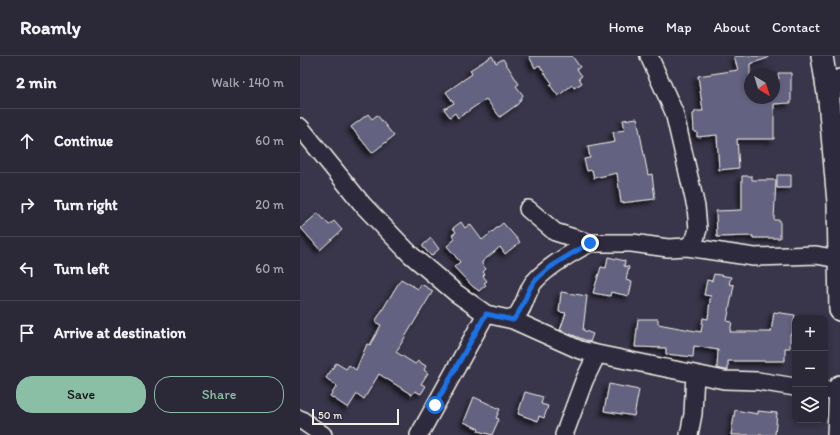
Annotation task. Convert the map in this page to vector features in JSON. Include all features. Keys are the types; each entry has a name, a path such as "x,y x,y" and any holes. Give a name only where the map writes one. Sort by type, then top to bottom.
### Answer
{"main road":[{"path":"822,56 839,202 838,258 840,310"},
{"path":"838,435 840,386"}],"street":[{"path":"649,56 674,112 696,207 698,229 695,239 687,247"},
{"path":"828,100 840,78"},
{"path":"300,127 363,205 411,255 451,289 486,314 513,320 573,347 597,354 724,380 792,386"},
{"path":"528,209 555,232 590,243 632,243 668,248 687,247 754,257 816,255 838,258"},
{"path":"513,320 521,310 536,281 562,260 590,243"},
{"path":"419,435 486,314"},
{"path":"564,435 584,381 597,354"},
{"path":"689,435 693,414 695,374"},
{"path":"828,391 840,393"},
{"path":"300,419 322,435"}],"building":[{"path":"492,56 496,63 503,59 519,84 516,86 523,95 518,104 500,117 486,99 458,118 455,113 450,117 444,109 454,103 446,92 472,74 470,70"},
{"path":"529,56 572,56 580,67 577,69 582,76 579,78 582,83 574,88 572,85 558,96 550,85 552,83 539,65 535,68"},
{"path":"734,56 767,56 768,58 750,64 750,68 744,68 744,104 774,104 774,139 737,139 739,168 719,170 717,135 697,137 697,132 694,132 693,114 695,111 703,111 698,76 738,70"},
{"path":"780,73 791,73 791,103 780,104"},
{"path":"368,114 372,119 377,115 394,136 372,153 351,127"},
{"path":"637,118 648,175 652,174 655,199 621,203 617,173 594,178 592,170 587,171 584,159 590,158 588,147 615,142 613,132 625,130 623,120"},
{"path":"777,175 791,175 791,188 777,188"},
{"path":"742,176 752,176 752,180 776,180 774,220 780,220 780,238 753,238 753,236 717,237 716,211 742,210"},
{"path":"318,213 329,225 334,221 342,230 320,250 301,228"},
{"path":"461,222 465,228 470,224 482,240 503,223 520,242 505,254 500,247 482,262 486,269 483,272 485,274 483,276 487,281 484,283 486,285 479,291 472,286 454,267 460,262 447,246 455,239 452,235 456,232 453,228"},
{"path":"431,238 439,249 431,256 423,245"},
{"path":"608,257 625,261 624,266 629,267 626,280 632,282 629,296 611,292 610,296 593,293 601,267 606,268"},
{"path":"714,274 731,277 729,284 734,285 727,321 732,322 730,332 771,332 774,312 795,315 792,315 790,348 785,348 785,361 728,361 728,370 725,370 717,368 718,350 694,346 693,357 666,354 666,348 635,347 638,319 658,319 658,324 701,332 703,318 708,319 711,296 704,295 707,280 712,281"},
{"path":"401,279 418,289 421,284 433,291 396,352 415,364 418,361 426,366 424,370 428,373 421,384 426,386 421,394 415,391 412,395 379,374 364,399 357,394 348,408 330,396 337,386 326,378 336,363 346,369 349,365 356,370 367,344 370,345 381,325 375,322"},
{"path":"561,292 587,296 583,330 593,334 590,342 560,330 566,313 559,312"},
{"path":"609,384 639,390 634,416 604,411"},
{"path":"525,392 543,397 541,404 548,406 544,418 539,416 538,421 518,414"},
{"path":"474,397 500,409 496,418 499,419 492,435 478,431 479,429 464,422"},
{"path":"735,410 758,414 758,411 777,413 775,435 731,435"}],"route":[{"path":"435,405 486,314 513,320 525,303 534,283 562,260 590,243"}]}
